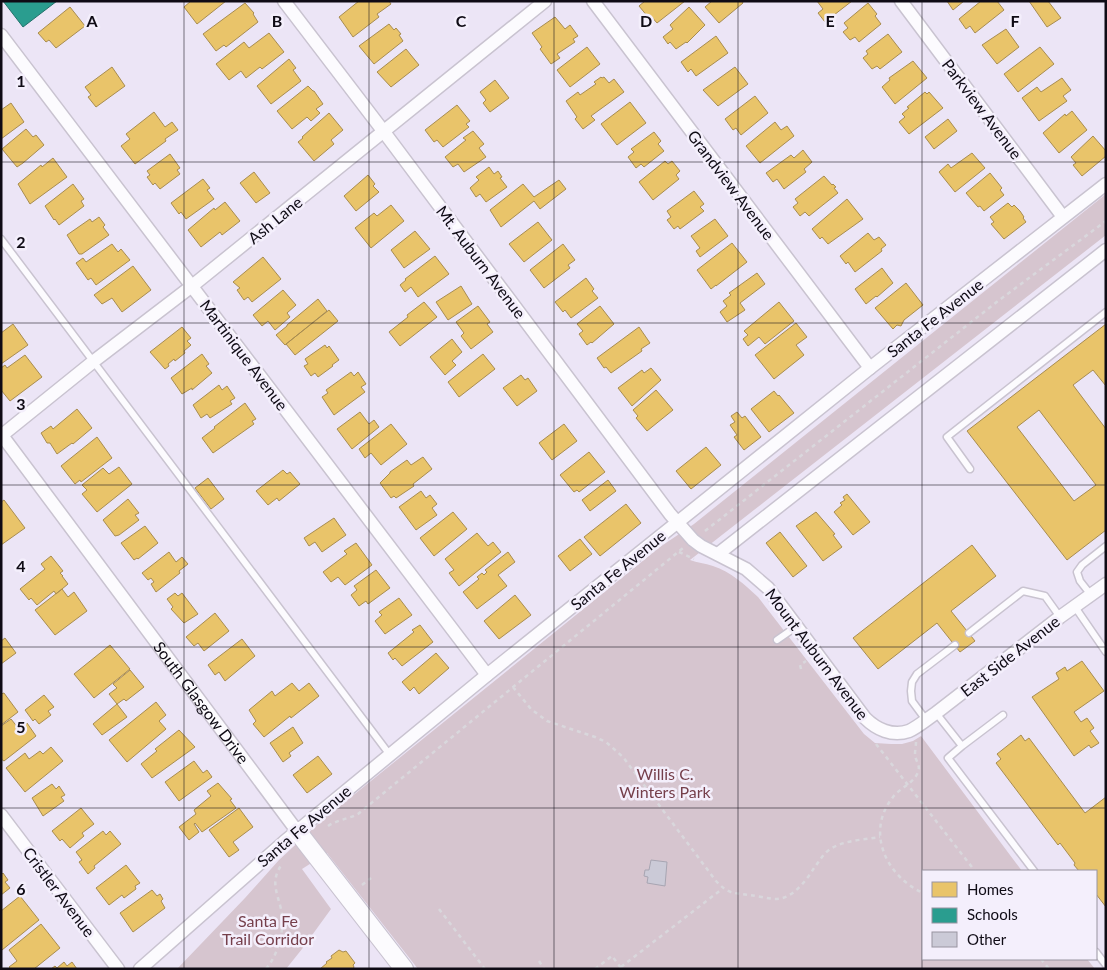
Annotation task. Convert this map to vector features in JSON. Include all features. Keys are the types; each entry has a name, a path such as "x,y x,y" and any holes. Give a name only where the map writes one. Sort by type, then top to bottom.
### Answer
{"street":[{"name":"Mt. Auburn Avenue","path":"284,1 678,523"},
{"name":"Ash Lane","path":"2,435 192,286 545,1"},
{"name":"Grandview Avenue","path":"593,1 870,368"},
{"name":"Parkview Avenue","path":"901,1 1063,217"},
{"name":"Martinique Avenue","path":"1,34 487,675"},
{"name":"Santa Fe Avenue","path":"140,969 297,831 487,675 870,368 1106,184"},
{"path":"718,554 1106,250"},
{"name":"South Glasgow Drive","path":"2,435 297,831 404,969"},
{"name":"Mount Auburn Avenue","path":"678,523 693,540 746,569 768,588 865,718 873,726 897,733 908,731 915,733"},
{"name":"East Side Avenue","path":"915,733 931,716 1106,584"},
{"name":"Cristler Avenue","path":"1,815 118,969"}],"lane":[{"path":"1,239 390,755"},
{"path":"970,469 947,436 1106,312"},
{"path":"1091,594 1080,581 1077,572 1082,564 1106,546"},
{"path":"969,634 1023,591 1045,596 1060,617"},
{"path":"1075,607 1105,650"},
{"path":"777,640 797,626"},
{"path":"955,645 917,674 912,682 911,691 912,701 931,716 962,746"},
{"path":"1003,715 948,758 1033,870"},
{"path":"1097,953 1106,965"}],"path":[{"path":"702,533 998,301 1106,221"},
{"path":"325,828 358,814 684,548"},
{"path":"801,669 800,665 809,659"},
{"path":"512,687 537,715 546,720 595,736 606,742 623,757 723,889 731,893 778,899 800,887 807,880 821,858 830,850 844,843 880,837"},
{"path":"915,733 915,754 919,767 918,774 894,796 888,805 881,825 880,837 883,850 894,872 907,884 922,892"},
{"path":"874,740 884,742"},
{"path":"266,969 276,955 280,939 281,909 276,896 275,886 277,871 282,864"},
{"path":"362,885 370,878"},
{"path":"595,969 612,956 621,968 723,889"},
{"path":"439,909 485,969"},
{"path":"538,961 544,969"}],"green space":[{"name":"Willis C. Winters Park","path":"1106,194 1106,235 690,560 710,565 726,572 758,597 864,734 875,743 902,744 913,741 921,736 1021,870 922,870 922,960 1088,960 1095,969 418,969 327,853 302,869 331,909 286,969 177,969 279,860 319,823 660,547 694,524"}],"building: Homes":[{"path":"191,1 226,1 197,24 184,7"},
{"path":"359,1 389,1 391,4 377,14 379,17 353,37 339,17"},
{"path":"645,1 685,1 657,23 650,15 648,17 639,6"},
{"path":"712,1 742,1 743,3 719,23 705,7"},
{"path":"817,1 852,1 825,22 818,13 823,9"},
{"path":"947,1 964,1 953,10"},
{"path":"981,1 997,1 1004,10 975,33 970,26 966,29 959,19"},
{"path":"1029,1 1048,1 1061,18 1047,27"},
{"path":"245,3 254,13 258,22 226,47 224,45 216,51 203,34"},
{"path":"868,3 877,14 875,16 881,24 859,42 855,37 850,40 843,32 848,28 844,23"},
{"path":"70,7 85,26 56,48 49,40 46,42 38,33"},
{"path":"689,7 705,25 687,43 676,49 670,42 668,44 663,37 673,29 670,25"},
{"path":"555,17 565,29 570,25 578,36 573,39 575,42 557,54 560,58 551,64 540,49 542,47 532,33"},
{"path":"389,24 401,34 399,35 403,41 374,64 359,46"},
{"path":"1006,29 1019,47 997,64 982,45"},
{"path":"269,33 284,52 262,69 260,67 246,78 241,71 229,80 216,64 244,42 249,48"},
{"path":"888,34 902,52 880,69 877,66 872,69 863,58 868,54 866,51"},
{"path":"716,36 728,53 696,76 691,69 688,72 681,62"},
{"path":"587,47 600,64 570,87 557,70"},
{"path":"1040,47 1054,64 1018,92 1004,74"},
{"path":"406,49 419,65 391,87 377,72"},
{"path":"289,59 296,68 293,70 301,81 271,104 257,86"},
{"path":"913,61 927,78 895,104 882,87 890,80 889,78"},
{"path":"112,67 125,86 96,107 88,97 91,95 85,87"},
{"path":"735,67 748,84 718,106 703,90"},
{"path":"604,77 609,83 614,79 624,92 591,116 595,120 583,129 575,119 577,117 566,101 578,92 580,95 596,84 594,82"},
{"path":"1062,78 1071,90 1063,96 1067,101 1039,121 1022,98 1037,87 1041,92"},
{"path":"495,80 509,98 490,112 483,103 486,100 480,92"},
{"path":"308,86 323,104 316,109 320,113 311,121 307,117 292,129 277,111"},
{"path":"925,92 927,94 929,92 943,108 909,134 899,122 905,117 902,114 909,108 907,107"},
{"path":"755,96 768,113 741,135 736,128 733,130 725,119"},
{"path":"630,102 646,123 617,145 601,124"},
{"path":"11,103 24,122 1,139 1,110"},
{"path":"457,105 470,121 466,124 469,127 443,147 437,140 434,142 425,130"},
{"path":"1072,111 1087,130 1059,153 1043,133 1065,114 1066,116"},
{"path":"154,112 165,127 172,122 178,130 135,164 121,146 130,139 126,134"},
{"path":"329,113 343,130 331,140 334,144 314,161 298,142"},
{"path":"948,119 957,131 934,149 925,137"},
{"path":"775,122 781,130 787,126 794,136 760,163 746,146"},
{"path":"26,129 33,137 36,135 44,145 17,167 2,149"},
{"path":"473,131 484,144 479,148 486,157 464,172 458,164 453,167 445,157 466,140 463,138"},
{"path":"654,132 661,141 658,144 664,151 644,167 641,164 636,168 628,157 634,152 631,149"},
{"path":"1093,136 1106,151 1106,156 1082,176 1073,165 1076,163 1071,157"},
{"path":"803,150 812,162 804,169 806,172 784,189 777,179 773,182 766,173 791,155 794,158"},
{"path":"972,153 985,168 955,192 939,172 948,164 951,168"},
{"path":"170,154 180,168 177,170 180,174 160,189 155,183 153,185 147,177 150,175 147,171"},
{"path":"53,158 67,177 30,204 18,184 41,165 42,167"},
{"path":"665,161 668,164 672,161 680,171 676,175 679,179 653,200 639,182"},
{"path":"489,167 494,174 498,171 502,177 500,178 507,187 486,202 480,194 476,197 470,188 479,180 476,177"},
{"path":"254,172 270,193 256,203 240,183"},
{"path":"990,173 1002,188 1000,190 1004,195 984,211 966,193"},
{"path":"368,175 375,184 373,186 379,192 356,211 344,196"},
{"path":"824,176 836,187 834,188 838,193 809,216 805,212 800,216 793,207 798,203 795,199"},
{"path":"203,179 210,188 207,190 214,199 186,219 181,212 179,214 171,203"},
{"path":"559,180 566,189 540,209 534,201 501,227 490,210 523,184 534,197"},
{"path":"73,184 84,199 81,201 84,206 59,225 45,206"},
{"path":"694,191 704,204 700,207 704,211 680,229 678,226 674,229 667,220 671,217 667,211"},
{"path":"847,199 863,219 828,244 822,237 820,239 812,229"},
{"path":"225,202 240,221 222,235 220,232 201,247 188,230 214,208 215,210"},
{"path":"1008,203 1012,207 1014,205 1020,211 1026,222 1004,239 991,224 994,222 990,217"},
{"path":"391,205 404,221 371,248 355,228 374,213 377,216"},
{"path":"99,217 109,235 82,254 79,254 67,235 90,219 92,222"},
{"path":"715,219 728,236 700,257 696,251 700,248 691,236"},
{"path":"538,222 552,240 524,262 509,244"},
{"path":"415,231 430,249 404,268 391,250"},
{"path":"868,233 874,240 879,237 886,245 881,249 882,251 855,272 848,262 846,264 840,256"},
{"path":"732,243 747,262 711,289 697,270"},
{"path":"112,244 118,252 121,249 130,260 96,285 91,278 88,280 76,263 83,258 86,262"},
{"path":"563,244 575,260 568,265 570,268 544,288 530,270"},
{"path":"435,256 449,274 418,297 411,287 405,292 400,285 405,279"},
{"path":"263,257 281,279 252,302 248,297 244,300 237,290 240,288 233,282"},
{"path":"133,266 151,290 122,312 112,298 102,304 94,295"},
{"path":"882,268 893,283 866,304 855,289"},
{"path":"757,273 765,284 740,303 745,310 727,322 720,312 727,306 723,301 731,295 729,293"},
{"path":"586,278 594,289 592,291 598,298 571,318 555,302"},
{"path":"906,283 923,305 904,320 901,326 897,325 893,329 875,308"},
{"path":"461,286 472,304 448,320 436,302"},
{"path":"283,290 296,305 287,313 290,317 275,330 268,321 262,326 253,315"},
{"path":"318,299 327,311 285,345 276,335"},
{"path":"424,302 437,317 400,346 389,332"},
{"path":"779,302 794,321 765,344 759,337 748,346 743,339 748,335 744,331"},
{"path":"478,306 490,322 487,324 493,332 471,349 461,336 464,333 456,322"},
{"path":"600,306 614,324 587,345 579,334 583,331 577,324"},
{"path":"329,310 338,321 295,355 286,344"},
{"path":"796,323 807,337 796,345 804,355 774,379 755,355"},
{"path":"13,324 28,345 1,364 1,333"},
{"path":"1106,324 1106,386 1093,370 1073,385 1106,429 1106,530 1067,560 967,431","holes":["1039,410 1096,485 1074,501 1017,427"]},
{"path":"182,327 191,338 187,341 191,345 184,351 185,353 175,361 174,359 165,369 150,352"},
{"path":"639,327 650,343 611,373 606,367 604,368 597,358"},
{"path":"452,339 462,352 452,361 456,365 445,375 430,357"},
{"path":"325,345 327,348 329,346 339,360 318,377 315,373 311,376 304,366 308,364 305,359"},
{"path":"202,354 209,364 206,366 212,373 192,390 192,388 182,394 171,378"},
{"path":"483,354 495,369 459,397 448,382"},
{"path":"25,355 42,377 10,401 1,390 1,368 5,365 7,368"},
{"path":"651,368 661,380 632,406 618,388 642,370 644,373"},
{"path":"351,372 354,376 358,372 366,384 361,387 365,392 334,415 322,397 328,393 326,390"},
{"path":"521,375 525,380 528,378 537,391 517,406 503,388"},
{"path":"219,385 222,390 227,386 235,398 230,401 232,404 210,418 207,414 201,418 193,405"},
{"path":"656,390 673,410 647,431 636,418 638,416 633,410"},
{"path":"774,391 794,413 769,432 751,409"},
{"path":"245,403 256,419 252,421 254,424 213,453 202,438"},
{"path":"77,409 92,428 73,444 57,454 41,433 51,426 53,429"},
{"path":"360,412 369,424 374,420 379,427 352,449 337,429"},
{"path":"737,412 742,418 745,416 761,437 744,450 734,437 737,435 730,425 735,422 731,416"},
{"path":"391,424 407,444 381,465 371,453 365,458 359,449"},
{"path":"564,424 577,441 552,460 539,443"},
{"path":"97,437 112,458 81,482 80,480 75,484 61,466"},
{"path":"706,447 721,465 691,489 676,471"},
{"path":"589,452 605,472 579,492 577,490 574,492 560,475"},
{"path":"423,457 432,469 413,484 414,486 396,498 394,496 391,498 380,483 390,472 407,460 411,465"},
{"path":"119,467 132,484 97,512 82,494 87,490 82,485 103,468 109,474"},
{"path":"283,470 287,474 290,472 300,484 279,501 277,498 268,505 256,491"},
{"path":"208,478 224,499 211,509 195,488"},
{"path":"608,480 616,491 590,511 582,500"},
{"path":"421,491 426,498 430,495 437,504 432,508 437,515 416,530 399,507"},
{"path":"847,494 870,522 853,535 834,512 842,505 840,503 845,500 843,497"},
{"path":"128,499 139,513 135,515 139,520 115,536 103,520"},
{"path":"4,500 25,528 1,545 1,502"},
{"path":"626,504 641,523 600,556 584,537"},
{"path":"453,512 467,529 434,556 420,538"},
{"path":"816,512 835,534 833,535 842,547 823,561 796,526"},
{"path":"334,518 346,535 322,552 315,542 309,546 304,538"},
{"path":"145,526 158,543 134,560 121,543"},
{"path":"780,532 807,566 793,577 766,543"},
{"path":"477,533 488,546 493,542 501,552 459,586 449,573 454,570 445,559"},
{"path":"580,539 592,554 570,571 558,556"},
{"path":"356,543 372,565 345,585 338,577 331,582 323,572 347,554 344,551"},
{"path":"972,545 996,576 951,611 975,641 960,652 937,623 878,669 853,638"},
{"path":"169,552 176,562 182,557 188,564 179,571 180,573 156,592 151,584 154,582 151,578 148,580 142,573"},
{"path":"508,552 515,562 498,575 507,586 477,609 463,592 479,579 477,577 482,573 484,575 487,572 485,570"},
{"path":"51,556 63,571 60,573 68,584 56,594 54,591 37,605 31,598 29,600 20,589 45,569 41,564"},
{"path":"376,570 390,588 368,604 366,601 359,606 351,595 357,590 354,586"},
{"path":"62,589 68,597 74,592 87,611 55,635 35,610"},
{"path":"175,593 178,596 182,593 198,614 184,623 171,609 173,607 167,599"},
{"path":"515,595 531,615 499,639 484,621"},
{"path":"399,598 412,615 385,634 375,621 382,615 379,612"},
{"path":"215,613 229,631 204,651 198,643 194,646 186,637"},
{"path":"420,625 433,642 402,666 395,658 393,660 388,653 414,632 412,630"},
{"path":"5,638 16,653 1,664 1,641"},
{"path":"242,639 255,656 225,681 219,672 215,675 208,665"},
{"path":"110,645 130,669 94,698 74,674"},
{"path":"436,653 449,668 419,694 414,687 410,691 402,682"},
{"path":"1082,661 1104,691 1074,712 1081,722 1087,718 1094,728 1090,731 1099,743 1091,748 1089,745 1074,756 1032,697 1059,679 1056,673 1065,667 1067,671"},
{"path":"130,670 144,687 126,701 124,699 117,704 109,694 117,688 113,684"},
{"path":"292,683 299,691 309,683 319,696 264,737 253,724 256,721 249,710 272,691 275,696"},
{"path":"4,693 18,712 1,725 1,694"},
{"path":"44,695 54,707 48,711 51,715 39,724 35,719 33,721 25,710"},
{"path":"156,702 166,715 159,721 166,729 127,762 109,740"},
{"path":"117,704 127,717 102,735 93,724"},
{"path":"11,719 19,729 27,723 36,736 4,761 1,759 1,726"},
{"path":"293,727 303,743 289,753 291,756 283,762 270,743"},
{"path":"179,730 195,747 152,778 141,764 157,751 155,749"},
{"path":"1021,735 1025,741 1029,738 1085,813 1106,797 1106,907 1097,895 1097,870 1078,870 1060,843 1058,845 996,763 1001,759 997,754"},
{"path":"51,747 63,761 25,792 6,768 25,753 29,759 40,751 43,754"},
{"path":"318,756 332,774 307,793 293,775"},
{"path":"194,761 203,773 207,770 212,777 179,801 165,782"},
{"path":"218,783 232,799 230,800 236,808 202,832 195,823 199,832 189,840 179,827 196,814 194,810 211,796 207,791"},
{"path":"52,784 56,789 59,786 65,795 61,797 64,801 43,816 32,798"},
{"path":"81,808 94,824 82,833 84,836 70,848 62,839 60,841 52,831"},
{"path":"239,808 253,827 233,842 239,850 229,857 209,830"},
{"path":"103,831 106,835 110,831 121,844 94,866 95,868 88,874 79,862 82,860 76,852"},
{"path":"126,865 140,883 135,886 136,889 124,898 122,895 109,905 96,888"},
{"path":"3,873 8,880 5,882 10,888 1,895 1,875"},
{"path":"152,890 157,896 160,894 165,908 133,932 120,913"},
{"path":"20,896 39,920 2,950 1,911"},
{"path":"41,924 60,948 34,969 11,969 9,967 17,961 9,950"},
{"path":"339,950 346,951 355,963 353,969 320,969 332,958 331,956"},
{"path":"64,962 67,966 72,962 77,969 51,969 55,966 57,968"}],"building: Schools":[{"path":"3,1 57,1 23,27"}],"building: Other":[{"path":"651,860 667,862 665,886 647,883 648,877 644,876 645,870 649,870"}],"park label":[{"name":"Santa Fe Trail Corridor","path":"268,930"}]}
